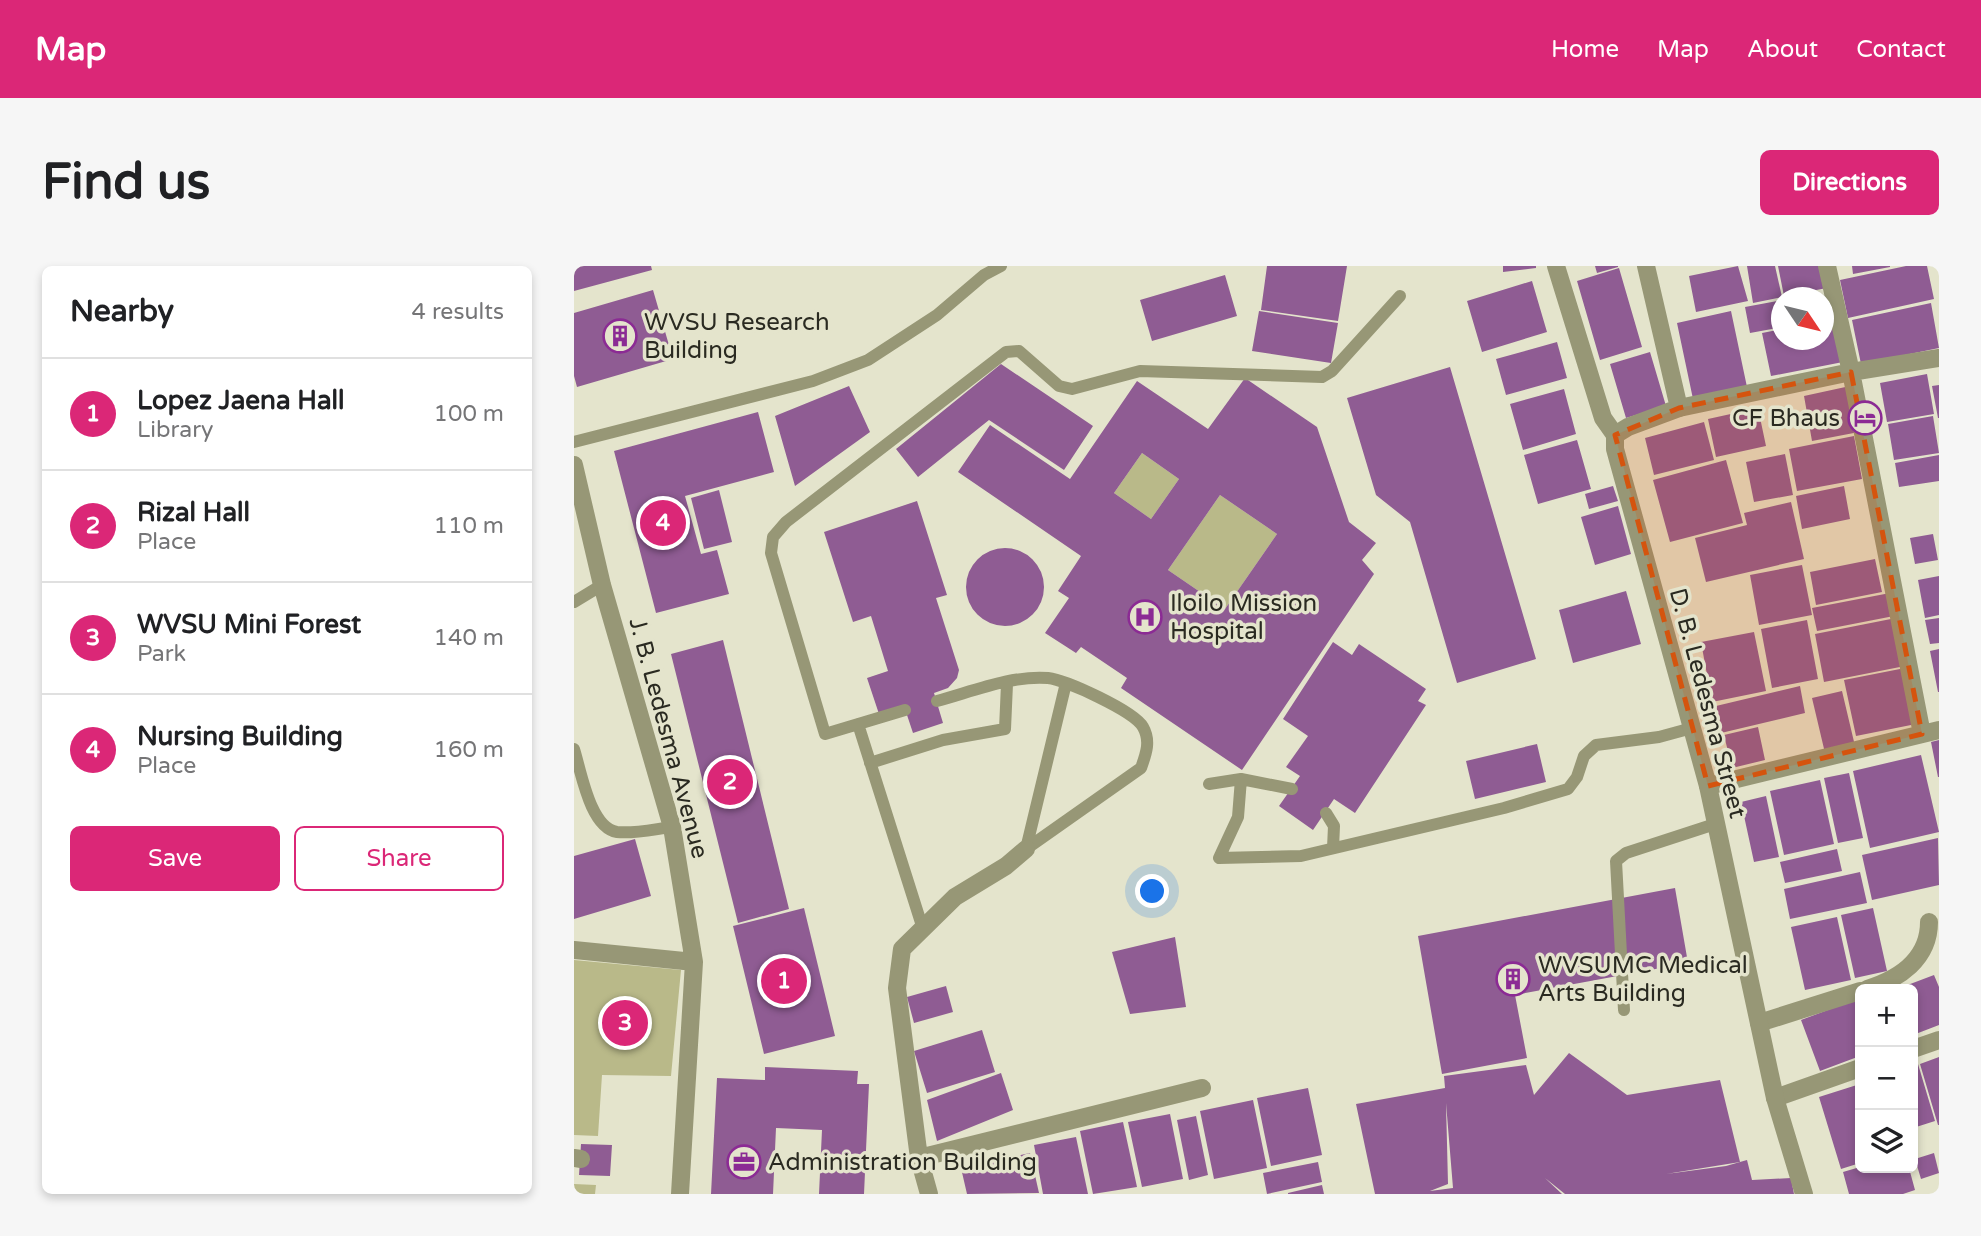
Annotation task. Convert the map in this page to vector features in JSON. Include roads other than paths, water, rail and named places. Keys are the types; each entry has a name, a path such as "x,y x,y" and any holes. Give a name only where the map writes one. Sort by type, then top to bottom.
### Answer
{"street":[{"name":"D. B. Ledesma Street","path":"1556,266 1603,418 1615,435 1615,449 1709,786 1775,1098 1804,1194"},
{"path":"1646,266 1679,408"},
{"path":"1709,786 1931,732 1827,266"},
{"path":"1615,435 1628,427 1679,408 1851,372 1939,358"},
{"name":"J. B. Ledesma Avenue","path":"574,465 602,585 672,827 694,962 680,1194"},
{"path":"929,1194 919,1157 897,988 902,949 954,897 1006,866 1026,849"},
{"path":"1883,984 1892,981 1913,963 1925,948 1929,922"},
{"path":"574,950 694,962"},
{"path":"1759,1023 1855,993"},
{"path":"1918,1047 1939,1040"},
{"path":"1775,1098 1855,1070"},
{"path":"919,1157 1202,1088"}],"lane":[{"path":"574,442 813,381 868,360 937,315 984,275 1001,266"},
{"path":"905,710 825,734 771,553 774,537 786,522 886,442 1006,352 1019,351 1059,386 1072,389 1140,371 1322,377 1332,371 1400,296"},
{"path":"574,602 602,585"},
{"path":"937,701 1007,684 1048,678 1066,683 1128,712 1143,726 1148,748 1141,768 1026,849"},
{"path":"1026,849 1066,683"},
{"path":"870,763 943,740 1005,729 1007,684"},
{"path":"858,724 923,929"},
{"path":"1241,779 1238,817 1219,858 1301,856 1504,808 1567,789 1577,777 1584,756 1596,745 1659,737 1692,728"},
{"path":"574,749 595,816 604,827 617,832 672,827"},
{"path":"1209,784 1241,779 1292,789"},
{"path":"1326,813 1334,826 1333,848"},
{"path":"1624,1010 1616,861 1626,853 1715,824"}],"place":[{"name":"WVSU Research Building","path":"620,336"},
{"name":"CF Bhaus","path":"1865,418"},
{"name":"Nursing Building","path":"663,523"},
{"name":"Iloilo Mission Hospital","path":"1145,617"},
{"name":"Rizal Hall","path":"730,782"},
{"name":"WVSUMC Medical Arts Building","path":"1513,979"},
{"name":"Lopez Jaena Hall","path":"784,981"},
{"name":"WVSU Mini Forest","path":"625,1023"},
{"name":"Administration Building","path":"744,1162"}]}
